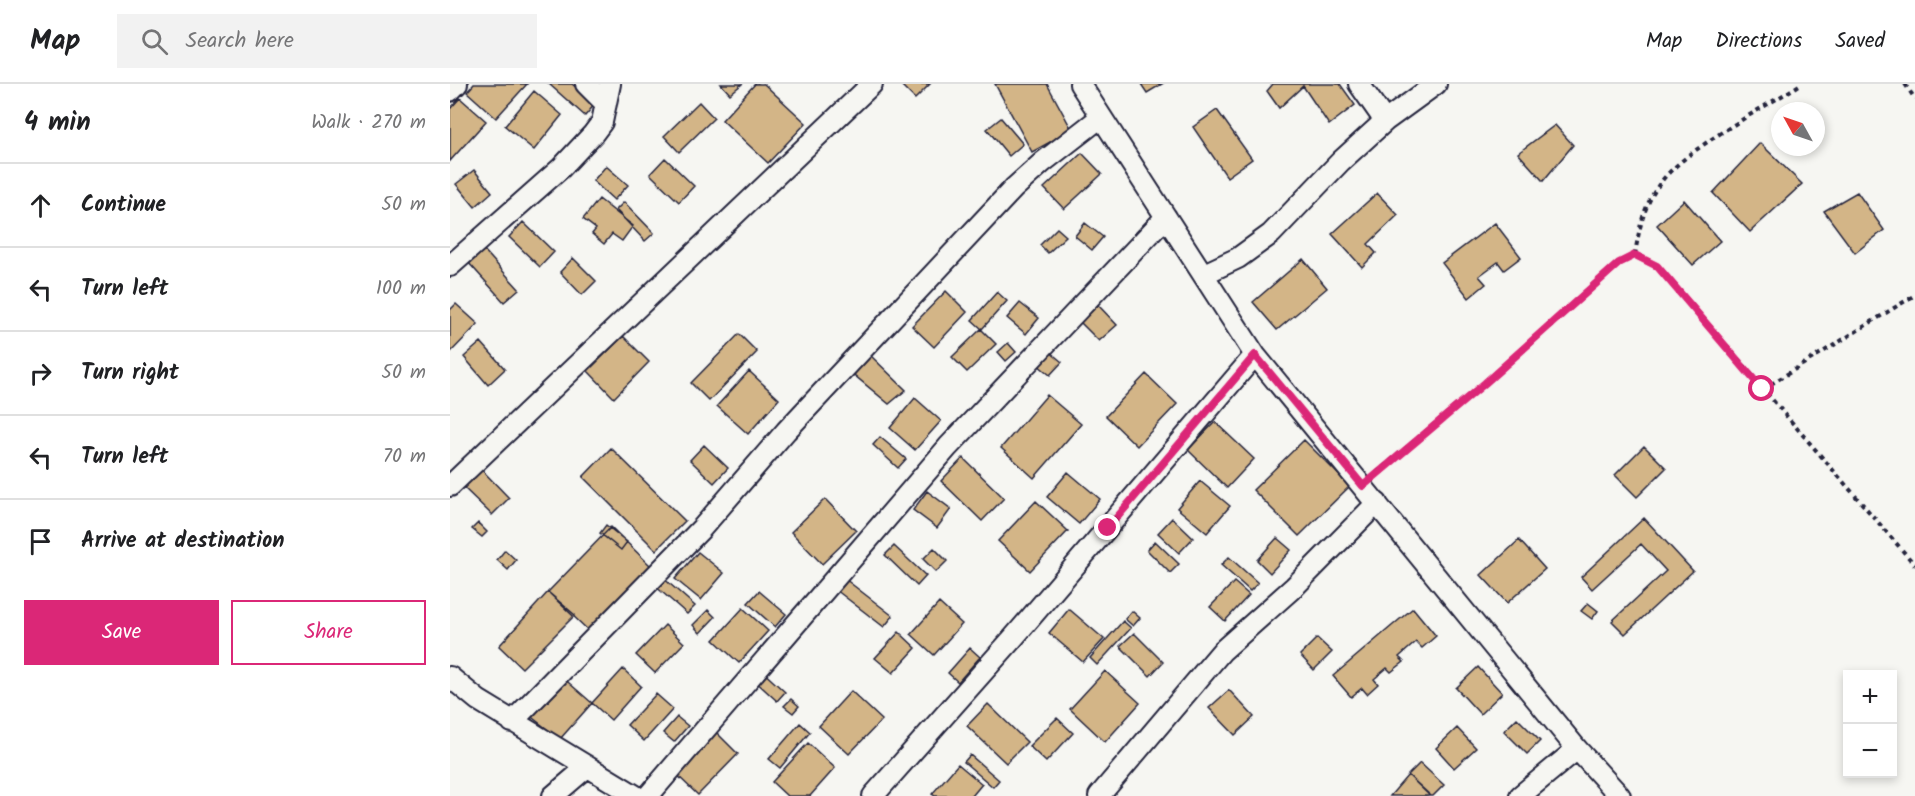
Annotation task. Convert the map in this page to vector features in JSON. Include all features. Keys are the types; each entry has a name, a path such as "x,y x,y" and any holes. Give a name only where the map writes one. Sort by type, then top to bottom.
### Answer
{"street":[{"path":"450,91 458,84"},
{"path":"586,84 606,104"},
{"path":"450,266 561,168 602,122 610,84"},
{"path":"450,486 872,84"},
{"path":"1080,84 1255,355 1577,749 1620,796"},
{"path":"1359,84 1385,122"},
{"path":"1204,274 1238,258 1272,234 1341,161 1385,122 1436,84"},
{"path":"512,722 702,528 786,431 1014,188 1043,162 1101,117"},
{"path":"648,796 948,447 1166,217"},
{"path":"873,796 1022,628 1255,355"},
{"path":"1100,796 1222,651 1294,587 1377,503"},
{"path":"450,677 478,700 512,722 636,796"},
{"path":"1520,796 1577,749"},
{"path":"553,796 587,767"}],"path":[{"path":"1635,255 1639,223 1662,180 1691,154 1801,84"},
{"path":"1905,84 1915,99"},
{"path":"1635,255 1657,266 1915,565"},
{"path":"1363,486 1485,383 1619,263 1635,255"},
{"path":"1762,389 1915,295"}],"building":[{"path":"474,84 527,84 496,118 467,92"},
{"path":"549,84 572,84 595,104 585,116"},
{"path":"721,84 742,84 730,94"},
{"path":"755,84 764,84 806,123 768,163 722,120"},
{"path":"900,84 930,84 915,99"},
{"path":"995,84 1047,84 1072,130 1032,152"},
{"path":"1141,84 1162,84 1147,93"},
{"path":"1273,84 1340,84 1355,105 1329,125 1303,86 1279,108 1267,91"},
{"path":"534,91 562,115 534,150 505,126"},
{"path":"460,98 486,121 450,161 450,109"},
{"path":"699,102 714,118 679,152 664,136"},
{"path":"1217,110 1252,159 1227,177 1193,127"},
{"path":"1001,118 1023,144 1009,156 987,129"},
{"path":"1555,125 1573,145 1543,181 1518,153"},
{"path":"1760,143 1802,184 1750,232 1713,193"},
{"path":"1082,153 1102,174 1064,209 1044,188"},
{"path":"665,158 694,186 679,202 650,174"},
{"path":"606,166 628,185 614,200 593,181"},
{"path":"474,170 492,192 475,207 456,184"},
{"path":"1857,192 1884,230 1855,253 1824,211"},
{"path":"1377,193 1398,215 1368,244 1376,253 1362,267 1332,234"},
{"path":"599,199 633,226 622,241 612,234 604,244 592,234 596,229 583,219"},
{"path":"1684,200 1720,241 1693,265 1657,225"},
{"path":"624,202 654,233 645,241 616,210"},
{"path":"523,222 554,252 540,267 509,237"},
{"path":"1085,223 1103,237 1092,250 1075,236"},
{"path":"1495,223 1521,257 1504,270 1498,262 1479,276 1486,284 1469,298 1442,263"},
{"path":"1057,228 1066,236 1048,253 1040,245"},
{"path":"483,249 519,289 504,302 468,262"},
{"path":"573,258 596,281 582,295 560,272"},
{"path":"1303,259 1327,288 1277,330 1253,302"},
{"path":"946,291 967,312 934,347 912,326"},
{"path":"997,292 1007,301 982,329 972,320"},
{"path":"1020,303 1039,318 1026,334 1007,318"},
{"path":"456,304 478,324 450,353 450,310"},
{"path":"1098,305 1117,325 1099,341 1080,322"},
{"path":"981,329 996,344 967,372 952,357"},
{"path":"739,334 757,352 709,401 691,383"},
{"path":"623,336 649,362 614,398 588,371"},
{"path":"481,342 505,369 488,385 464,357"},
{"path":"1008,343 1016,352 1006,361 998,352"},
{"path":"1043,346 1062,362 1050,375 1032,360"},
{"path":"869,354 906,390 889,404 854,375"},
{"path":"749,371 779,399 748,434 717,406"},
{"path":"1146,374 1177,404 1137,446 1106,416"},
{"path":"1047,395 1081,424 1034,478 1001,448"},
{"path":"915,398 941,421 915,450 890,428"},
{"path":"1215,422 1254,459 1227,488 1188,450"},
{"path":"880,437 906,459 898,468 873,445"},
{"path":"1304,440 1350,486 1299,536 1253,490"},
{"path":"704,445 728,468 714,483 690,460"},
{"path":"1644,446 1666,468 1637,497 1615,475"},
{"path":"611,448 685,521 656,550 583,477"},
{"path":"963,458 1004,498 982,521 941,481"},
{"path":"481,469 509,498 492,515 463,487"},
{"path":"1068,472 1100,499 1079,524 1047,497"},
{"path":"1200,481 1230,506 1207,533 1177,508"},
{"path":"927,491 951,509 937,528 913,510"},
{"path":"825,499 856,531 822,564 791,532"},
{"path":"1036,501 1068,531 1030,571 998,541"},
{"path":"1172,518 1193,538 1179,553 1158,533"},
{"path":"1644,518 1693,571 1625,634 1612,621 1666,571 1641,544 1592,589 1581,577"},
{"path":"478,523 487,532 482,537 472,529"},
{"path":"606,525 627,542 621,550 600,533"},
{"path":"611,527 652,567 590,632 548,592"},
{"path":"1277,538 1291,550 1270,573 1257,560"},
{"path":"1519,540 1545,569 1507,603 1481,575"},
{"path":"1155,541 1179,564 1170,573 1147,550"},
{"path":"894,546 926,576 917,586 885,555"},
{"path":"934,548 947,561 936,572 923,559"},
{"path":"505,550 516,560 508,570 497,560"},
{"path":"698,552 724,573 701,600 675,579"},
{"path":"1229,557 1258,583 1250,591 1221,565"},
{"path":"661,576 695,606 687,614 654,585"},
{"path":"845,579 893,616 884,627 836,590"},
{"path":"1234,582 1249,595 1225,621 1210,607"},
{"path":"759,591 786,614 775,627 748,603"},
{"path":"548,592 575,615 522,668 499,646"},
{"path":"939,603 962,624 934,655 911,634"},
{"path":"1588,603 1598,611 1592,619 1581,611"},
{"path":"743,608 768,631 739,663 714,640"},
{"path":"1413,608 1436,636 1422,648 1416,642 1399,657 1404,662 1391,672 1387,668 1374,679 1378,684 1367,694 1362,688 1351,697 1333,676"},
{"path":"1069,609 1104,639 1083,662 1049,633"},
{"path":"708,610 715,617 700,633 693,625"},
{"path":"1132,611 1140,618 1133,626 1125,619"},
{"path":"1123,621 1131,628 1097,665 1090,658"},
{"path":"665,625 684,643 655,673 636,655"},
{"path":"899,632 916,648 893,673 875,658"},
{"path":"1134,633 1163,662 1150,676 1120,646"},
{"path":"1317,638 1332,652 1314,670 1300,655"},
{"path":"970,648 980,657 958,682 948,673"},
{"path":"1478,667 1502,693 1480,714 1456,688"},
{"path":"623,669 641,686 611,720 592,703"},
{"path":"760,669 785,692 777,701 752,678"},
{"path":"1105,671 1140,703 1105,742 1070,709"},
{"path":"561,676 592,703 560,739 529,715"},
{"path":"1229,690 1254,717 1235,735 1209,708"},
{"path":"851,691 882,720 849,754 819,726"},
{"path":"656,694 673,709 644,741 627,725"},
{"path":"791,699 799,706 793,713 784,706"},
{"path":"988,704 1027,742 1006,763 967,726"},
{"path":"677,717 688,726 674,742 663,733"},
{"path":"1057,718 1073,733 1046,762 1029,746"},
{"path":"1517,718 1540,741 1527,754 1504,731"},
{"path":"800,723 810,732 780,768 769,759"},
{"path":"1457,728 1476,748 1454,768 1436,748"},
{"path":"716,732 738,754 698,795 675,773"},
{"path":"808,743 835,768 810,796 787,796 772,782"},
{"path":"970,755 999,780 993,787 964,762"},
{"path":"1420,763 1444,785 1433,796 1430,796 1408,775"},
{"path":"958,764 982,784 972,796 935,796 932,794"},
{"path":"1408,775 1431,796 1390,796"}],"route":[{"path":"1108,528 1255,355 1363,486 1485,383 1619,263 1635,255 1657,266 1762,389"}]}
